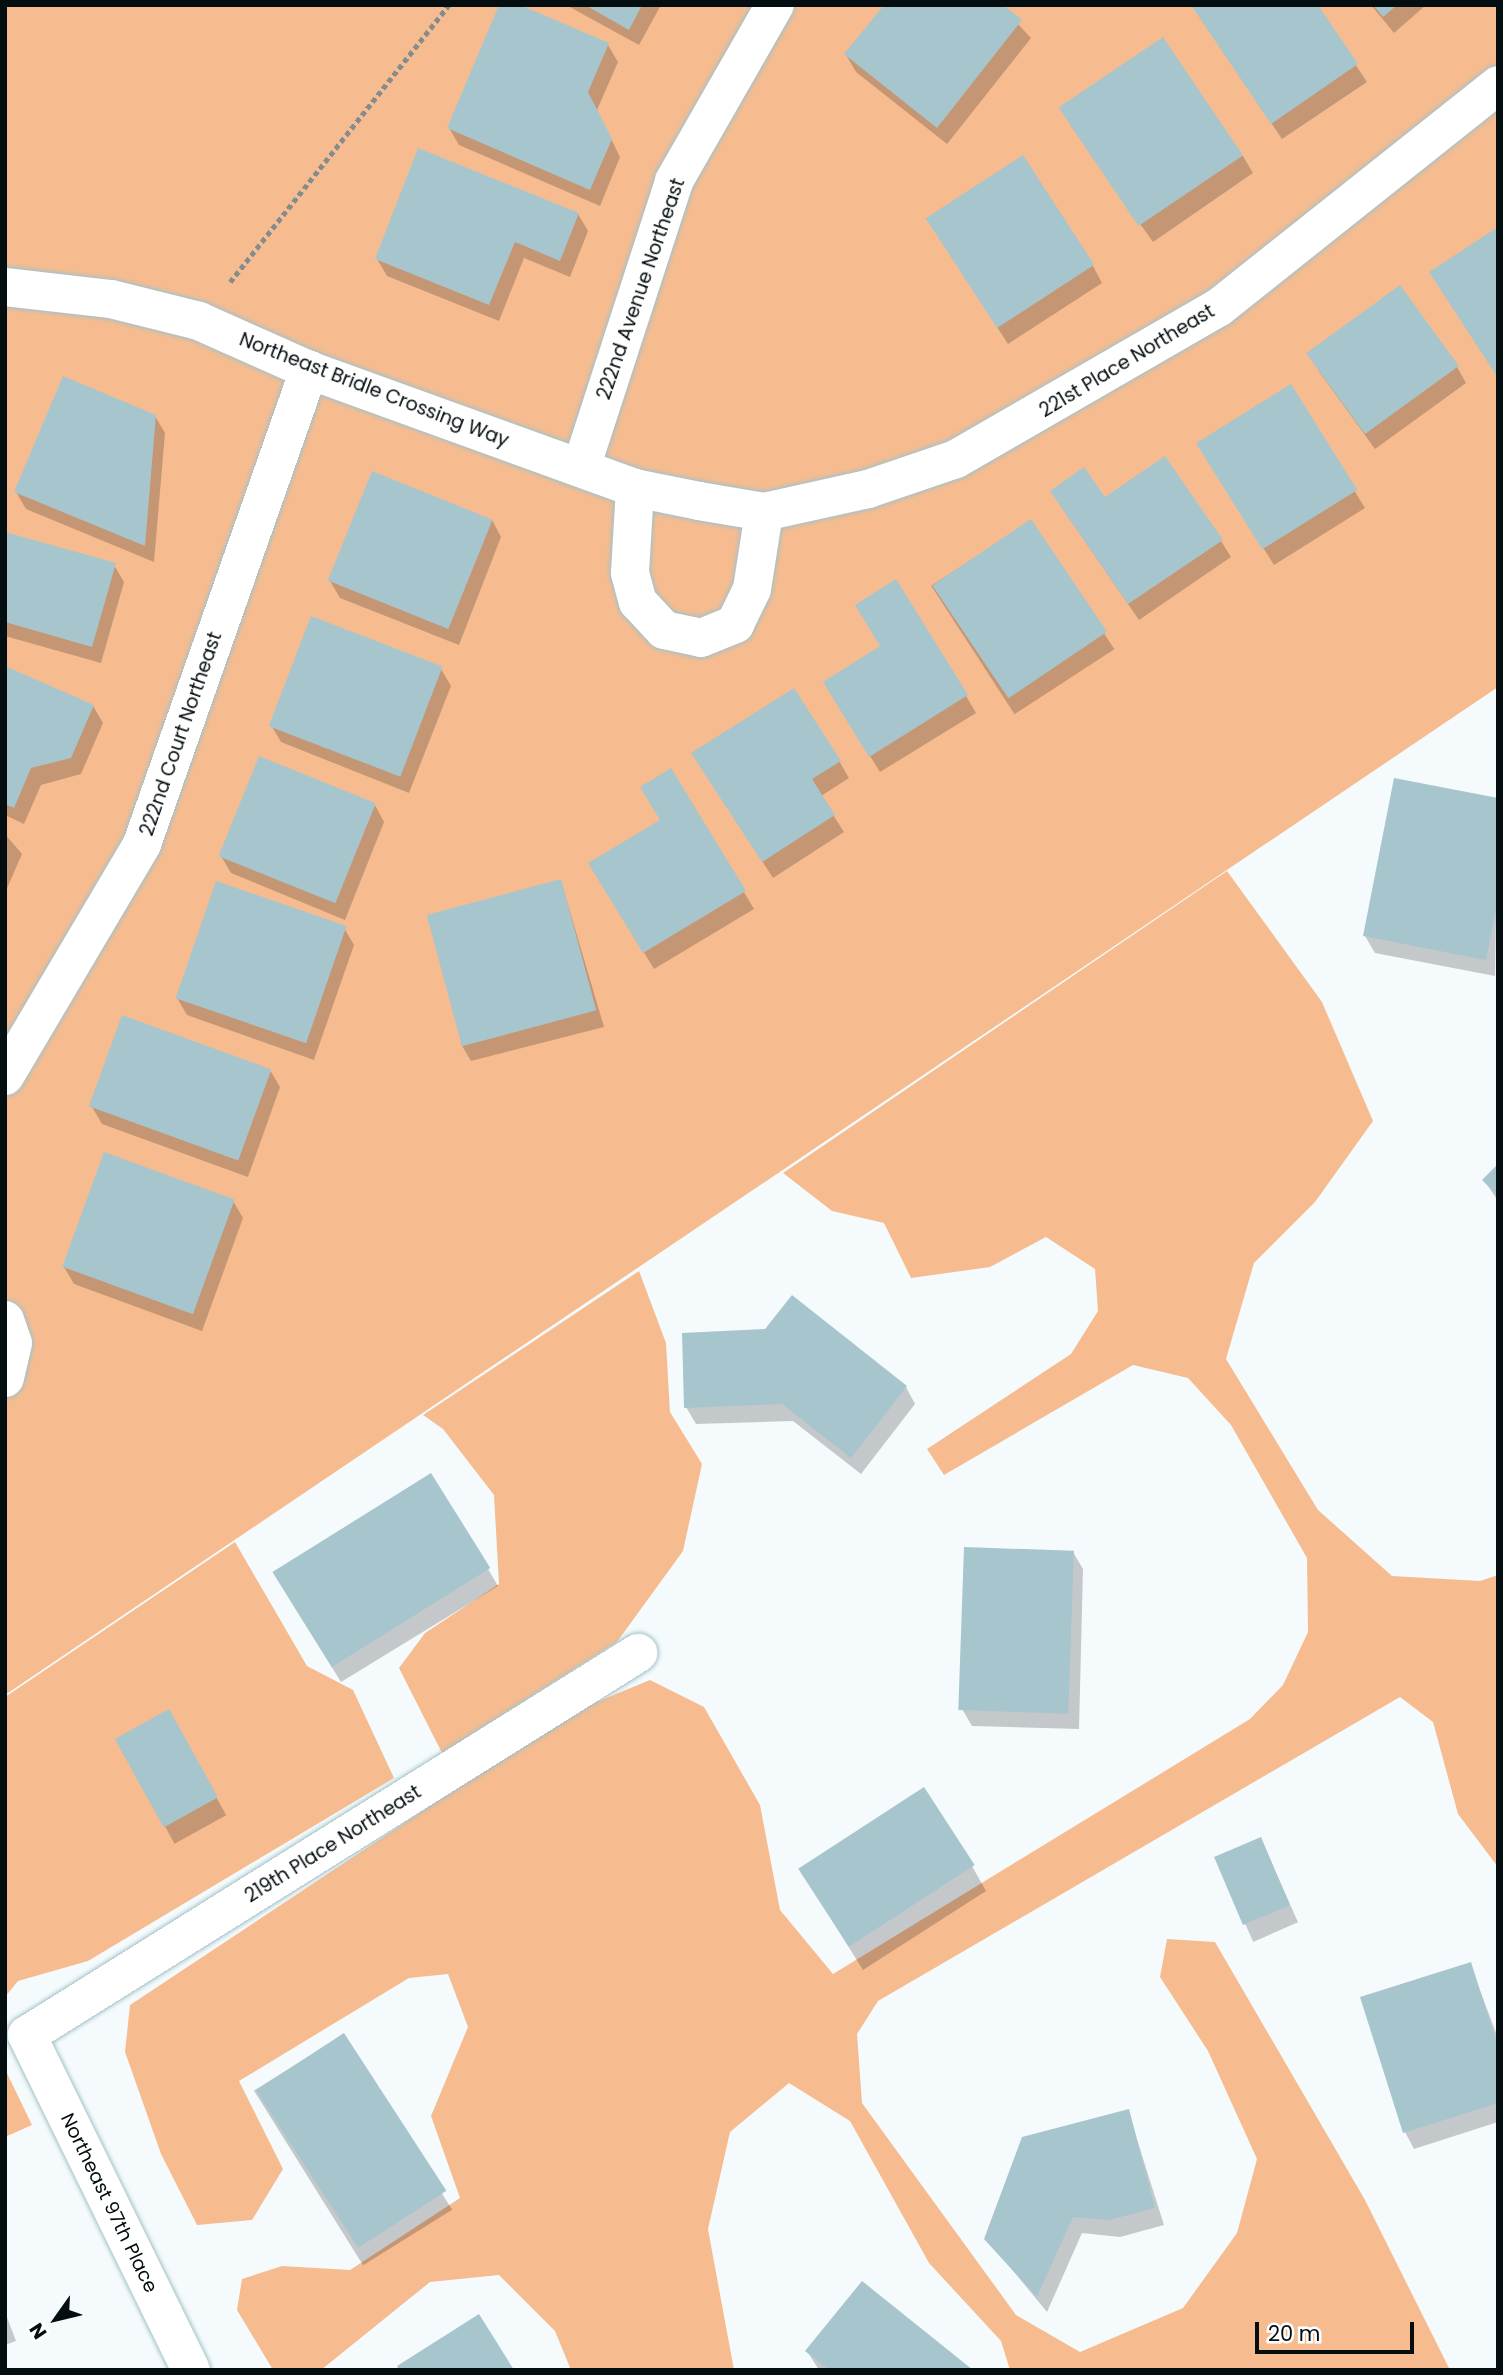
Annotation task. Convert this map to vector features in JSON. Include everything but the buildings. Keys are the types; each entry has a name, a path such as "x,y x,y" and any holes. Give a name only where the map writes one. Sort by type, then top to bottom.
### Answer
{"street":[{"name":"222nd Avenue Northeast","path":"581,468 674,181 775,5"},
{"name":"221st Place Northeast","path":"699,501 764,512 868,489 956,459 1081,392 1218,307 1498,85"},
{"name":"Northeast Bridle Crossing Way","path":"5,287 111,299 199,321 309,370 635,488 699,501"},
{"name":"222nd Court Northeast","path":"5,1076 142,844 309,370"},
{"path":"635,488 630,573 638,602 664,629 701,638 735,624 752,589 764,512"},
{"path":"5,1320 13,1343 5,1378"},
{"name":"219th Place Northeast","path":"27,2035 638,1653"},
{"name":"Northeast 97th Place","path":"27,2035 191,2370"}],"path":[{"path":"237,273 449,5"}],"shaded area":[{"path":"5,5 1498,5 1498,687 5,1695"},
{"path":"1227,871 1322,1002 1373,1121 1315,1202 1254,1263 1226,1359 1318,1510 1392,1576 1480,1581 1498,1575 1498,1867 1458,1814 1433,1722 1400,1697 878,2001 857,2034 862,2103 1016,2315 1080,2352 1183,2308 1237,2233 1257,2159 1208,2051 1160,1977 1167,1939 1215,1942 1365,2200 1450,2370 1010,2370 1001,2341 929,2263 850,2121 789,2083 730,2132 708,2229 734,2370 571,2370 555,2331 499,2275 430,2282 321,2370 273,2370 237,2310 242,2279 282,2266 350,2270 460,2198 431,2116 468,2027 448,1974 409,1978 239,2081 283,2169 252,2220 197,2225 161,2154 125,2052 130,2005 570,1713 650,1680 704,1707 760,1805 780,1910 833,1974 1250,1719 1283,1685 1308,1632 1307,1558 1231,1425 1188,1378 1133,1365 944,1475 927,1449 1071,1354 1098,1311 1095,1269 1046,1237 990,1267 911,1278 884,1223 832,1211 783,1173"},
{"path":"639,1271 666,1343 670,1412 702,1464 683,1551 617,1642 442,1753 399,1668 425,1633 499,1584 494,1495 443,1429 423,1415"},
{"path":"235,1542 307,1666 353,1690 394,1778 88,1961 18,1981 5,1997 5,1697"},
{"path":"5,2069 32,2125 5,2137"}]}
